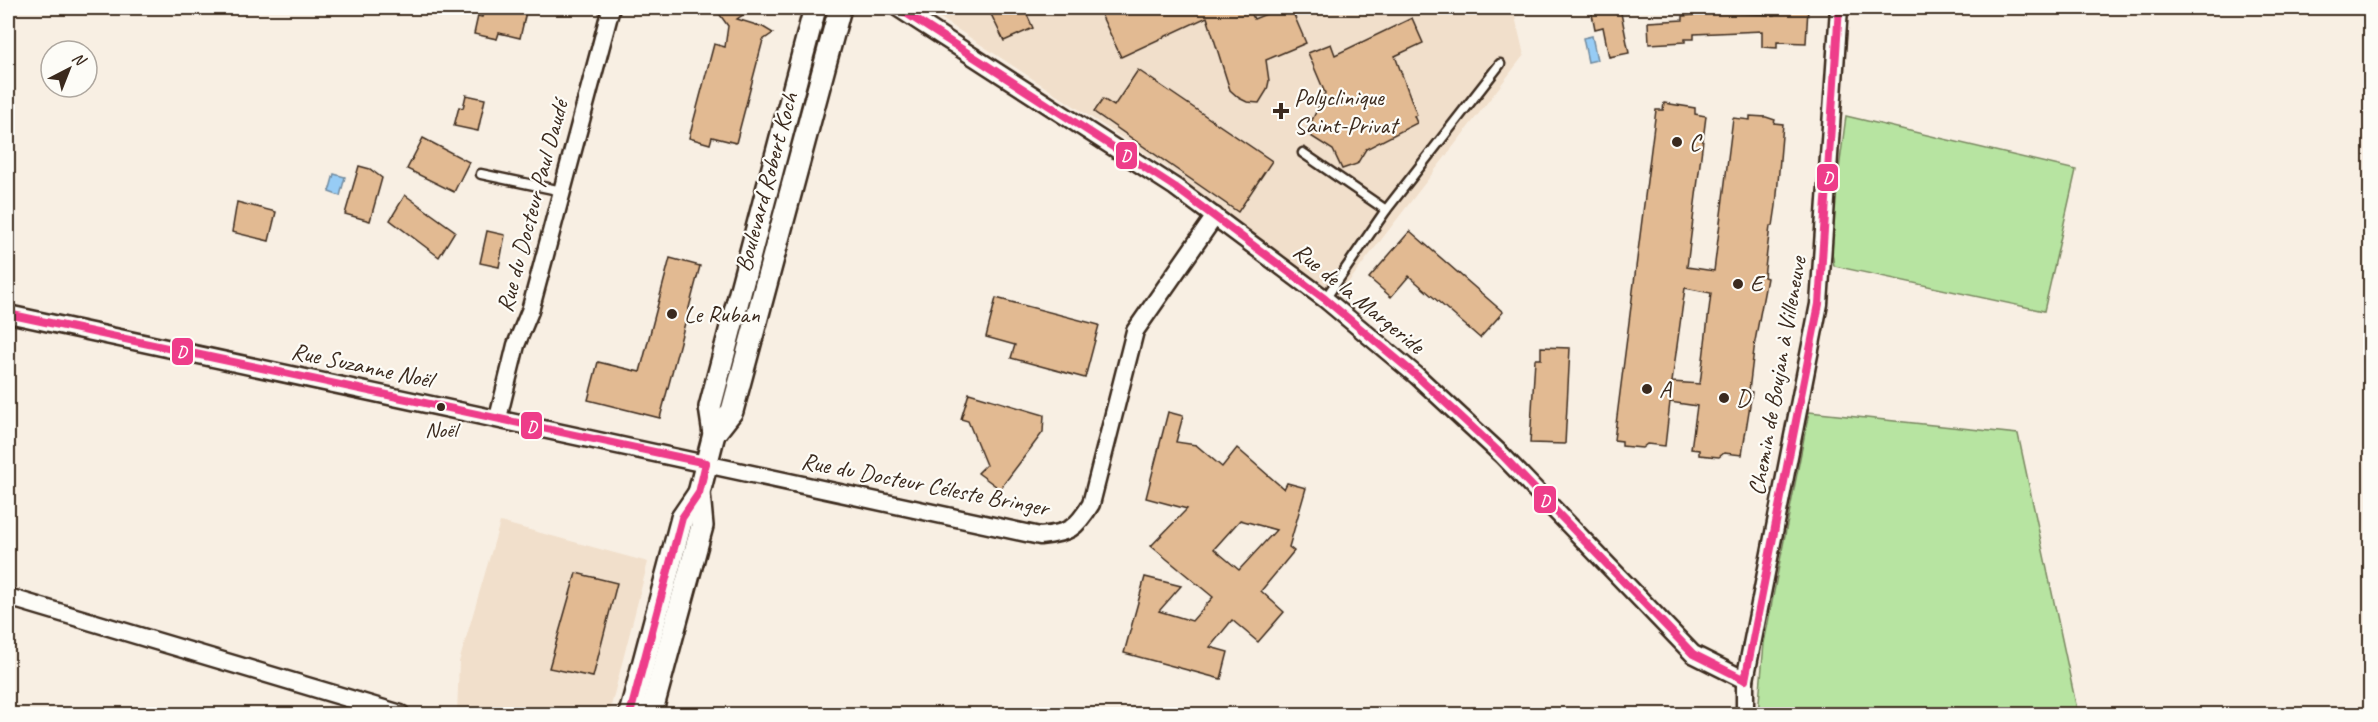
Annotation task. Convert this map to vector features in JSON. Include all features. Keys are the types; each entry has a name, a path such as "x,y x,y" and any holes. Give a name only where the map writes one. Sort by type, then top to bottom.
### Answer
{"street":[{"name":"Rue du Docteur Paul Daudé","path":"498,418 562,191 610,8"},
{"name":"Boulevard Robert Koch","path":"714,434 710,407 815,8"},
{"path":"829,8 841,8"},
{"name":"Boulevard Robert Koch","path":"651,714 702,526 699,493 706,463 714,434 732,411 841,8"},
{"name":"Rue de la Margeride","path":"898,8 1175,187 1325,298 1417,376 1502,455 1693,654 1745,680"},
{"name":"Chemin de Boujan à Villeneuve","path":"1745,714 1745,680 1819,304 1839,8"},
{"name":"Rue du Docteur Céleste Bringer","path":"706,463 1040,536 1065,533 1081,521 1091,504 1139,322 1215,216"},
{"name":"Rue Suzanne Noël","path":"8,314 706,463"},
{"name":"Boulevard Robert Koch","path":"630,714 682,518 699,493"},
{"path":"8,597 401,714"}],"lane":[{"path":"1325,298 1386,210 1500,64"},
{"path":"1303,153 1386,210"},
{"path":"481,174 562,191"}],"shaded area":[{"name":"Polyclinique Saint-Privat","path":"925,8 1513,8 1524,55 1337,297 1168,168"},
{"path":"500,522 648,562 609,714 457,714 459,662"}],"green space":[{"path":"1846,116 2076,170 2044,311 1834,266 1830,238"},
{"path":"1809,412 2018,434 2078,714 1758,714 1764,643"}],"water":[{"path":"1592,36 1597,60 1588,62 1583,38"},
{"path":"334,174 345,177 340,196 329,192"}],"building":[{"path":"484,8 503,8 526,12 520,38 499,33 497,39 474,34 478,16 482,17"},
{"path":"715,8 753,8 737,19 763,27 773,33 763,40 736,143 712,137 710,144 689,138 714,44 725,47 728,26"},
{"path":"988,8 1024,8 1033,28 1004,41"},
{"path":"1098,8 1249,8 1254,19 1281,8 1291,8 1306,43 1266,60 1269,81 1267,90 1259,103 1247,102 1230,90 1207,17 1121,57"},
{"path":"1620,8 1629,53 1609,57 1603,27 1595,29 1591,9"},
{"path":"1774,8 1808,8 1806,43 1777,42 1777,48 1762,47 1762,31 1694,34 1694,39 1685,39 1685,42 1649,44 1648,22 1683,20 1683,16 1693,15 1693,12 1739,9 1739,13 1774,15"},
{"path":"1412,18 1423,43 1395,56 1417,115 1414,116 1417,123 1366,149 1357,164 1342,169 1333,150 1306,133 1325,93 1308,53 1331,44 1335,55"},
{"path":"1138,70 1272,161 1238,212 1094,112 1103,99 1114,106"},
{"path":"466,95 485,99 478,131 454,126 459,107 463,108"},
{"path":"1664,103 1695,108 1695,114 1706,116 1687,267 1714,271 1733,118 1750,120 1750,116 1766,117 1775,120 1774,123 1783,124 1776,206 1773,226 1770,226 1764,277 1767,278 1755,341 1749,391 1752,392 1742,455 1724,453 1719,457 1699,455 1699,450 1691,449 1697,406 1670,402 1665,446 1647,444 1642,448 1622,446 1622,441 1614,440 1656,110 1663,110","holes":["1685,288 1711,293 1700,384 1672,382"]},
{"path":"423,138 469,162 454,192 407,169"},
{"path":"359,166 370,169 382,178 370,221 345,214"},
{"path":"405,195 455,231 439,257 390,220"},
{"path":"237,202 276,212 269,241 232,232"},
{"path":"487,231 505,235 499,267 480,263"},
{"path":"1410,231 1503,312 1480,338 1409,276 1391,297 1369,278"},
{"name":"Le Ruban","path":"670,258 700,266 660,418 588,400 598,362 640,372"},
{"path":"996,298 1099,325 1085,378 1011,358 1015,345 986,337"},
{"path":"1541,347 1570,348 1565,444 1530,443 1535,359 1541,359"},
{"path":"969,393 1044,415 1043,432 1000,489 978,473 986,465 968,421 961,419"},
{"path":"1168,412 1183,416 1176,442 1196,445 1222,467 1237,448 1284,489 1287,483 1306,488 1289,547 1294,551 1261,591 1284,612 1258,642 1232,620 1210,647 1228,652 1221,679 1124,653 1145,577 1181,586 1159,611 1192,621 1213,597 1151,546 1187,509 1146,498","holes":["1240,520 1276,530 1239,570 1214,549"]},
{"path":"576,573 617,583 593,677 549,668"}],"transit line":[{"name":"D","path":"898,8 1175,187 1325,299 1417,376 1502,455 1693,654 1745,680"},
{"name":"D","path":"1745,680 1819,304 1839,8"},
{"name":"D","path":"8,314 706,463"},
{"name":"D","path":"630,714 682,518 699,493 706,463"}],"place":[{"name":"Polyclinique Saint-Privat","path":"1281,111"},
{"name":"C","path":"1677,142"},
{"name":"E","path":"1738,284"},
{"name":"Le Ruban","path":"672,314"},
{"name":"A","path":"1647,389"},
{"name":"D","path":"1724,398"},
{"name":"Noël","path":"441,407"}]}
